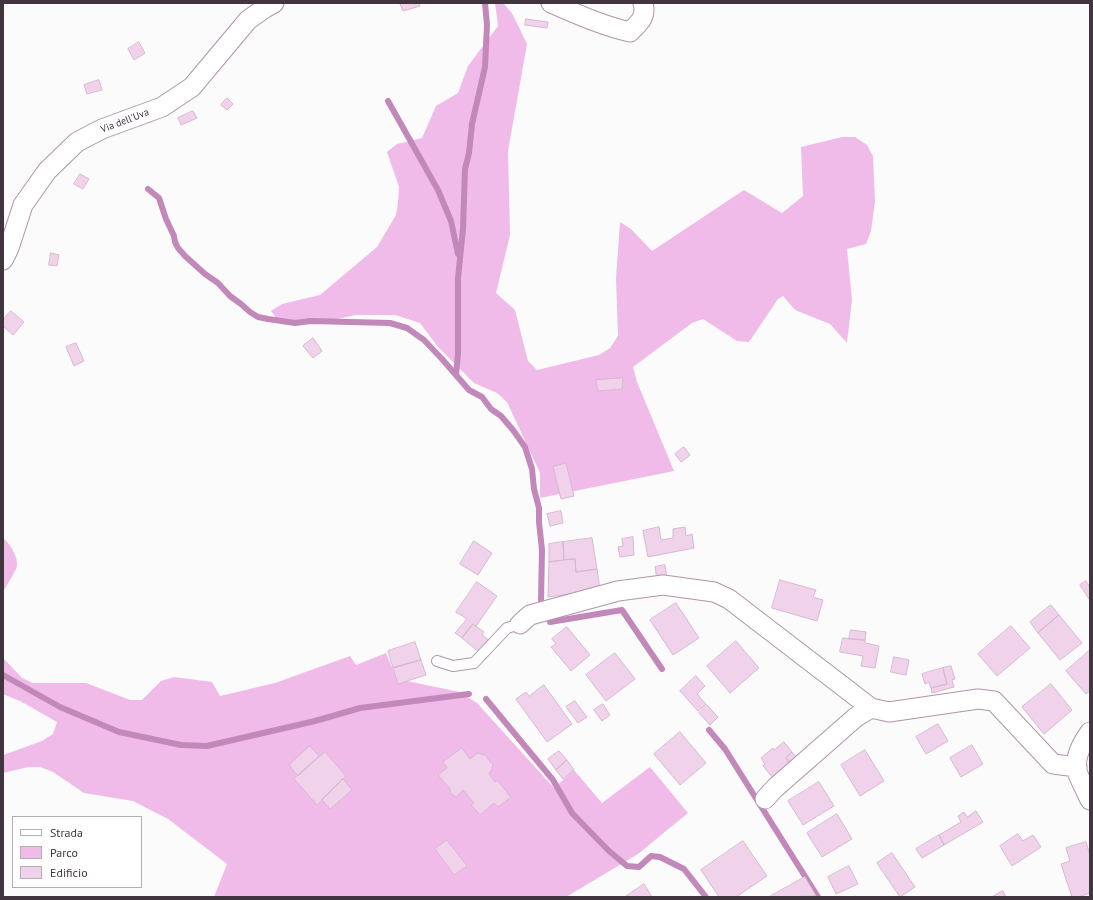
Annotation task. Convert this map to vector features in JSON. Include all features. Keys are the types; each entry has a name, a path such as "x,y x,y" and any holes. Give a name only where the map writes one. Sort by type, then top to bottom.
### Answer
{"street":[{"name":"Via dell'Uva","path":"3,260 10,248 23,205 47,171 77,142 102,129 162,107 192,87 248,20 264,8 274,3"},
{"path":"551,3 599,23 630,32 642,21 644,7 643,3"},
{"path":"520,624 530,615 618,591 663,585 714,592 729,599 871,708 889,712 978,699 994,701 1054,764 1077,767"},
{"path":"764,799 781,782 856,717 871,708"},
{"path":"1090,732 1083,741 1078,756 1077,767 1077,772 1090,800"}],"lane":[{"path":"437,661 453,666 474,662 507,628 520,624"}],"green space":[{"path":"495,3 503,3 512,13 527,44 508,151 510,235 496,293 515,310 528,361 537,370 599,355 610,348 618,336 616,278 620,222 631,229 652,251 744,190 782,213 803,196 801,147 842,137 855,137 867,145 873,156 875,202 871,231 866,244 847,249 852,300 847,343 830,324 795,310 783,296 778,299 749,342 737,341 703,319 692,323 633,367 637,382 674,471 540,498 540,473 507,402 497,393 474,383 438,347 420,323 395,315 356,315 318,323 292,324 279,322 271,311 282,304 320,295 377,247 396,215 398,202 399,187 387,152 397,144 422,138 436,106 458,93 468,66 498,26"},
{"path":"3,538 13,550 17,566 3,592"},
{"path":"386,653 397,679 460,692 477,703 554,788 574,770 602,803 650,767 688,813 638,854 566,897 214,897 227,864 168,819 133,801 84,793 53,772 40,767 28,767 3,773 3,755 42,741 53,734 57,722 20,701 3,694 3,659 22,678 33,683 86,683 130,700 142,700 161,681 174,677 212,682 220,696 275,683 350,656 356,665"}],"building":[{"path":"419,3 420,6 403,11 400,4"},
{"path":"526,19 548,22 547,28 525,25"},
{"path":"139,42 145,53 134,60 128,49"},
{"path":"99,80 102,90 87,94 84,85"},
{"path":"227,98 233,104 227,110 221,105"},
{"path":"193,111 197,118 181,125 178,118"},
{"path":"80,174 89,179 83,189 74,184"},
{"path":"51,253 59,255 57,266 49,265"},
{"path":"11,311 24,322 13,335 3,326 3,320"},
{"path":"313,338 322,351 313,358 303,346"},
{"path":"76,343 84,361 74,366 66,347"},
{"path":"623,378 622,389 598,391 596,380"},
{"path":"684,447 690,455 681,462 675,454"},
{"path":"566,463 574,496 561,499 553,467"},
{"path":"561,511 563,523 550,526 547,514"},
{"path":"659,527 661,540 673,538 673,529 685,527 686,536 692,534 694,548 648,557 643,531"},
{"path":"633,537 634,555 620,557 618,547 623,546 622,539"},
{"path":"592,538 597,569 576,572 575,559 564,560 563,542"},
{"path":"474,541 492,553 478,575 460,564"},
{"path":"563,542 564,560 549,562 549,544"},
{"path":"575,559 576,572 597,569 600,590 548,597 549,562"},
{"path":"665,565 667,579 657,580 655,567"},
{"path":"780,580 816,590 813,597 823,600 817,621 772,608"},
{"path":"1086,581 1090,587 1090,599 1080,585"},
{"path":"477,582 497,596 476,626 473,624 462,638 455,633 467,619 456,612"},
{"path":"676,603 699,638 673,655 650,620"},
{"path":"1051,605 1059,615 1038,633 1030,622"},
{"path":"1059,615 1082,643 1060,660 1038,633"},
{"path":"473,624 484,632 482,635 490,641 480,653 462,638"},
{"path":"1011,626 1030,648 997,676 978,654"},
{"path":"567,627 590,655 571,671 551,647 556,644 552,639"},
{"path":"851,630 866,632 865,640 849,639"},
{"path":"843,638 865,640 865,643 879,646 875,668 861,666 863,656 840,652"},
{"path":"736,641 759,668 730,693 707,666"},
{"path":"415,642 421,660 393,668 388,651"},
{"path":"1089,651 1090,691 1086,694 1066,671"},
{"path":"615,653 635,679 606,701 586,675"},
{"path":"894,657 909,660 906,675 891,672"},
{"path":"421,660 426,675 398,684 393,668"},
{"path":"951,666 955,679 952,680 954,687 932,693 931,688 947,684 943,668"},
{"path":"943,668 947,684 931,688 929,682 925,684 922,674"},
{"path":"696,676 705,686 697,694 706,704 698,711 680,691"},
{"path":"1051,684 1072,710 1044,734 1022,707"},
{"path":"544,685 572,724 547,742 516,699 526,692 529,696"},
{"path":"575,701 587,717 578,723 566,707"},
{"path":"603,704 610,715 602,721 594,710"},
{"path":"707,705 718,717 710,725 699,713"},
{"path":"938,724 948,741 926,754 916,737"},
{"path":"680,732 706,763 680,785 654,754"},
{"path":"784,742 792,752 786,758 790,764 773,778 763,766 765,764 761,758 773,748 774,750"},
{"path":"972,745 983,764 961,777 950,758"},
{"path":"310,746 319,756 298,776 289,765"},
{"path":"462,748 470,759 478,753 485,755 493,765 489,774 495,782 497,780 511,797 498,807 494,803 480,815 471,805 474,803 463,790 456,797 450,793 450,789 438,775 447,768 443,762"},
{"path":"865,750 884,781 860,796 841,765"},
{"path":"559,751 567,760 556,770 548,759"},
{"path":"325,752 346,776 317,805 294,779"},
{"path":"792,752 797,758 790,764 786,758"},
{"path":"567,760 574,770 563,779 556,770"},
{"path":"343,779 352,790 330,809 322,800"},
{"path":"819,782 834,806 803,825 788,801"},
{"path":"976,811 983,822 944,845 939,835 961,822 958,816 964,812 967,817"},
{"path":"837,814 852,839 822,857 807,833"},
{"path":"1018,834 1023,841 1033,835 1041,847 1012,866 1000,846"},
{"path":"939,835 944,845 922,858 916,849"},
{"path":"447,840 467,866 454,875 435,849"},
{"path":"743,841 767,876 736,897 719,897 701,870"},
{"path":"1086,842 1090,855 1090,893 1078,897 1072,897 1061,864 1070,861 1066,848"},
{"path":"892,853 915,887 900,897 877,863"},
{"path":"849,866 858,884 836,894 828,877"},
{"path":"805,877 816,896 771,896"},
{"path":"644,884 652,897 625,897"},
{"path":"1003,891 1006,897 992,897"}],"waterway":[{"path":"456,375 458,354 458,278 463,229 465,169 469,153 472,124 485,67 487,25 485,3"},
{"path":"388,101 438,190 451,221 458,254"},
{"path":"148,189 159,198 178,248 205,274 218,283 230,296 250,312 258,317 295,323 310,321 390,323 407,328 424,340 469,390 482,397 491,409 501,416 525,447 532,469 534,489 539,508 542,550 541,600"},
{"path":"550,622 622,610 662,669"},
{"path":"3,675 60,707 119,732 181,745 207,746 315,721 360,708 469,694"},
{"path":"486,699 553,780 572,813 609,851 627,866 639,867 651,856 660,857 684,869 706,897"},
{"path":"709,730 725,749 818,897"}]}
